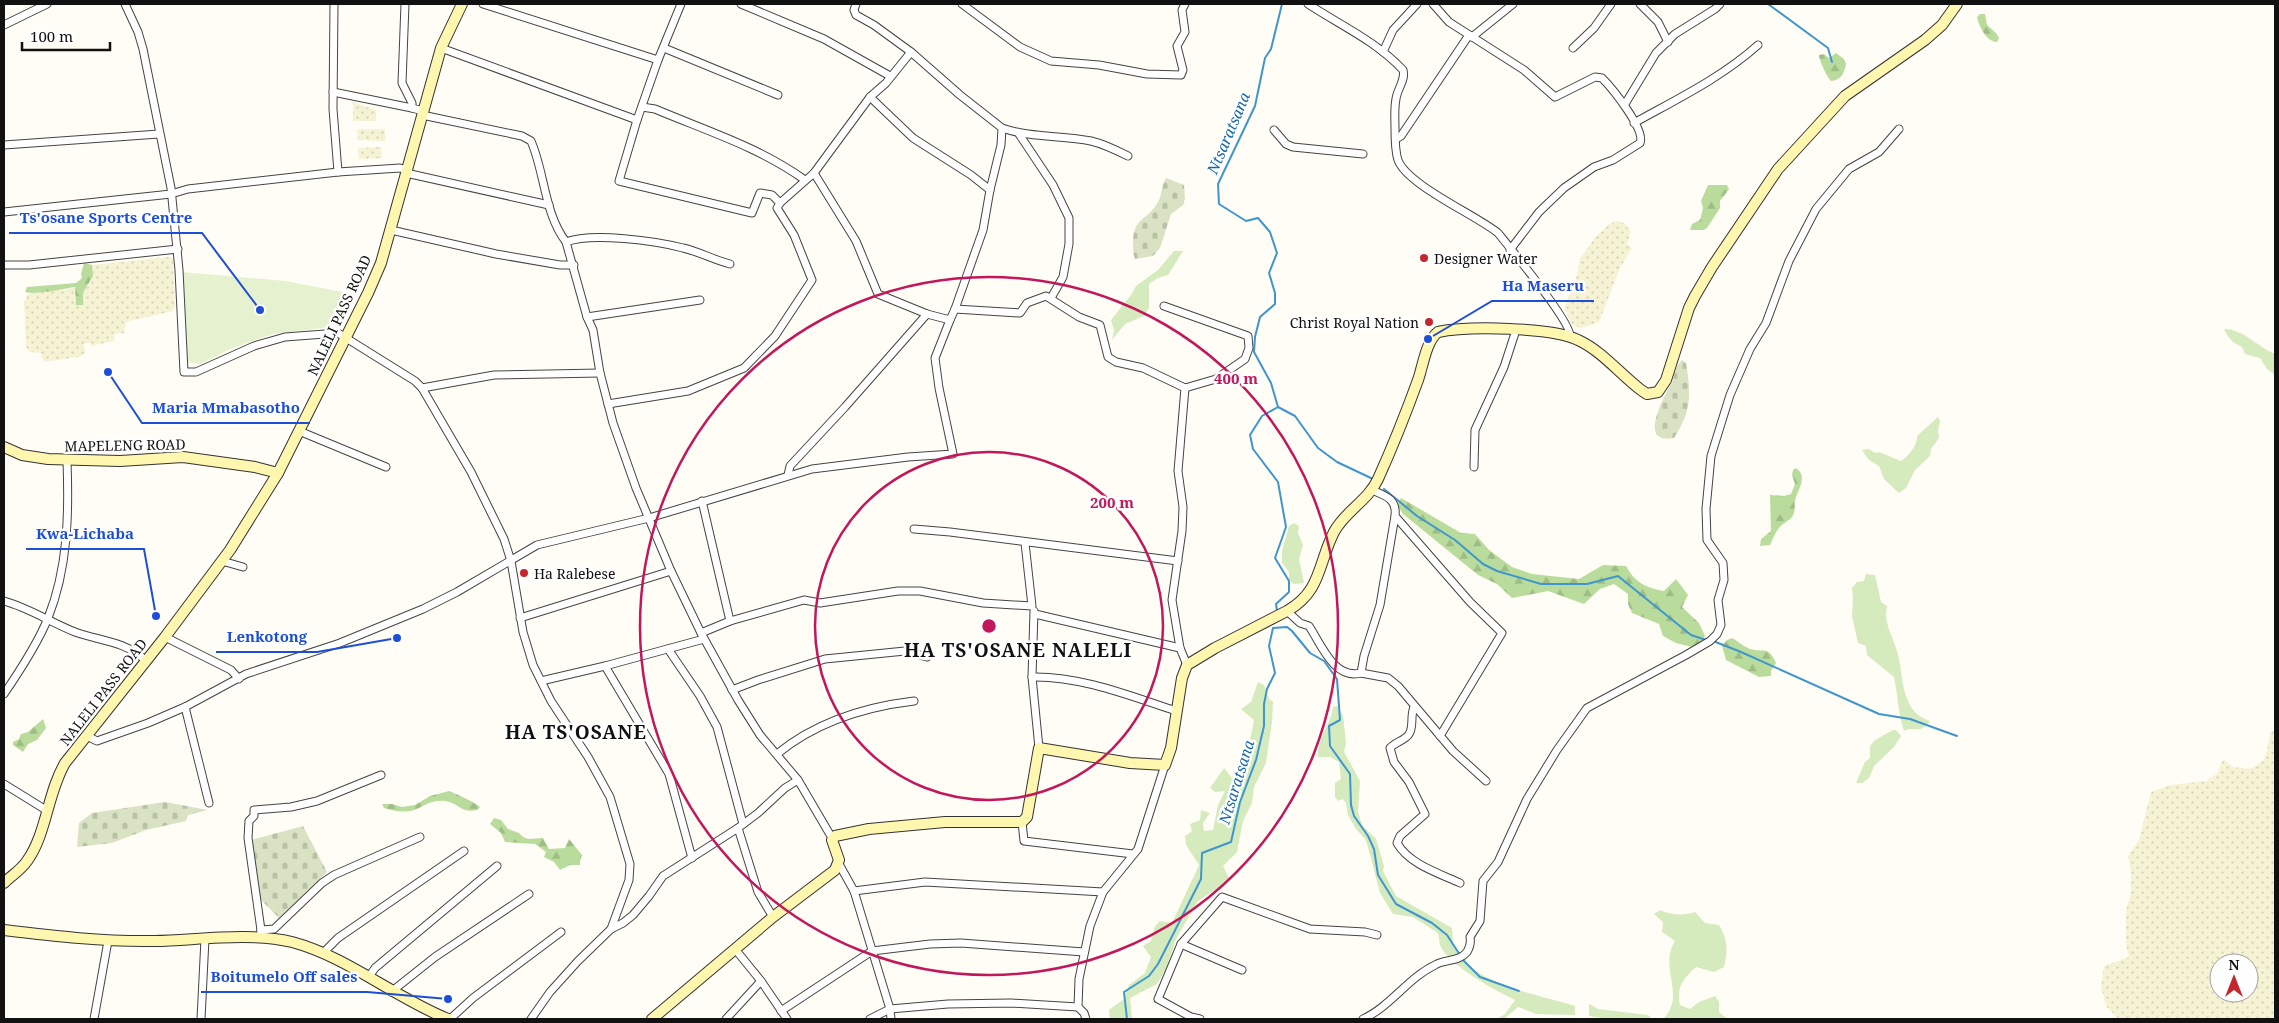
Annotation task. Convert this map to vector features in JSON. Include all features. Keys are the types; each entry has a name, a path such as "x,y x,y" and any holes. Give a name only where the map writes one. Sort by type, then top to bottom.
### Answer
{"street":[{"path":"4,25 34,6 48,4"},
{"path":"125,4 138,32 143,49 171,194 178,249 184,372 196,372 237,352 285,337 338,333 346,336 415,381 422,388 471,472 504,539 511,561 527,648 541,681 560,716 588,757 610,797 630,864 629,880 612,929"},
{"path":"334,4 333,92 338,172"},
{"path":"405,4 402,83 412,103 412,108"},
{"name":"NALELI PASS ROAD","path":"4,883 26,863 36,847 56,779 65,763 165,637 222,561 278,473 368,293 391,230 441,48 462,4"},
{"path":"483,4 658,60"},
{"path":"681,4 658,60 637,120 619,181 752,214 760,193 772,195 780,203"},
{"path":"741,4 824,39 890,76"},
{"path":"856,4 854,10 856,15 874,25 911,52 960,95 1002,128 1019,134 1091,141 1128,156"},
{"path":"962,4 1020,47 1051,61 1108,66 1147,74 1181,76 1183,70 1177,46 1185,32 1182,10 1186,4"},
{"path":"1308,4 1362,36 1396,63 1404,74 1396,98 1398,160 1409,174 1450,203 1498,233 1555,306 1570,331 1570,336"},
{"path":"1384,52 1393,30 1417,4"},
{"path":"1433,4 1449,22 1524,70 1555,96 1598,77 1610,87 1624,104 1641,136 1640,143 1613,160 1594,167 1564,188 1539,212 1510,250"},
{"path":"1396,139 1401,136 1470,36 1513,4"},
{"path":"1573,48 1594,28 1612,4"},
{"path":"1640,4 1658,22 1668,42"},
{"path":"1624,104 1656,53 1675,34 1715,10 1720,4"},
{"path":"1078,1007 1079,979 1090,926 1103,892 1138,849 1165,765 1169,759 1182,678 1187,665 1215,648 1299,604 1310,593 1334,531 1372,490 1435,334 1447,330 1516,330 1547,331 1570,336 1596,352 1647,394 1658,392 1666,380 1689,308 1695,296 1712,266 1778,169 1846,96 1925,40 1942,25 1957,4"},
{"path":"1634,123 1704,85 1736,64 1758,45"},
{"path":"441,48 637,120"},
{"path":"664,48 778,95"},
{"path":"608,404 688,391 736,373 754,360 775,336 812,280 794,235 780,214 778,208 780,203 814,173 870,97 879,90 911,52"},
{"path":"333,92 412,108 422,113 527,138 534,149 549,205 560,234 566,242 574,265 587,317 593,330 608,404 649,518 671,571 702,636 732,690 760,735 798,780 832,838 839,864 854,891 890,1009 891,1019"},
{"path":"870,97 913,138 971,175 990,190"},
{"path":"642,107 655,109 748,146 777,161 805,180"},
{"path":"87,736 97,741 148,723 184,707 246,674 340,643 423,609 457,592 537,545 649,518 788,475 847,464 953,454 939,388 935,358 955,309 983,230 1001,145 1002,128"},
{"path":"1363,1019 1382,1008 1435,964 1454,960 1467,951 1470,937 1480,921 1483,881 1498,862 1527,799 1556,750 1587,708 1710,641 1717,634 1720,625 1718,600 1724,580 1724,563 1706,540 1706,509 1711,456 1730,395 1750,349 1766,323 1789,261 1824,197 1849,169 1879,152 1899,129"},
{"path":"1274,130 1286,144 1293,147 1363,154"},
{"path":"4,145 159,134"},
{"path":"1019,134 1053,185 1069,218 1070,235 1063,277 1052,298"},
{"path":"4,212 171,194 188,190 338,172 400,168 549,205"},
{"path":"814,173 856,241 878,294 926,314 950,320"},
{"path":"391,230 496,254 560,265 574,265"},
{"path":"566,242 574,239 591,238 634,240 683,247 730,264"},
{"path":"4,265 29,265 178,249"},
{"path":"955,309 1020,313 1028,303 1038,298 1046,296 1052,298 1079,317 1100,325 1108,357 1116,362 1143,368 1185,388 1216,379 1245,359 1249,348 1248,336 1164,306"},
{"path":"587,317 700,300"},
{"path":"788,475 790,466 845,407 926,314"},
{"path":"1474,466 1475,430 1504,367 1516,330"},
{"path":"422,388 494,375 600,372"},
{"path":"1185,388 1178,471 1183,507 1172,600 1180,648 1187,665"},
{"path":"299,431 386,467"},
{"name":"MAPELENG ROAD","path":"4,447 22,455 67,461 120,462 184,457 255,467 278,473"},
{"path":"4,694 18,674 48,620 54,599 67,540 67,461"},
{"path":"1361,673 1364,656 1380,605 1396,509 1392,499 1372,490"},
{"path":"702,501 730,621"},
{"path":"1395,516 1470,602 1502,633 1440,736"},
{"path":"914,529 1178,562"},
{"path":"832,838 869,829 945,822 1022,822 1027,817 1039,748 1032,677 1035,614 1032,606 1026,543"},
{"path":"222,561 244,567"},
{"path":"520,618 671,571"},
{"path":"541,681 668,649 702,636 730,621 804,600 820,603 898,591 920,591 983,603 1032,606"},
{"path":"4,601 32,611 76,632 126,646 136,651 145,660"},
{"path":"1287,611 1300,623 1309,626 1327,656 1342,671 1353,675 1361,673 1388,678 1406,695 1414,707 1440,736 1486,781"},
{"path":"1035,614 1180,648"},
{"path":"165,637 231,670 238,679"},
{"path":"668,649 700,696 717,727 758,892 773,917"},
{"path":"732,690 825,659 905,651 927,657"},
{"path":"605,666 669,774 692,858"},
{"path":"1032,677 1047,676 1084,682 1176,711"},
{"path":"776,754 790,743 850,714 877,706 914,701"},
{"path":"184,707 209,804"},
{"path":"1414,707 1411,714 1408,737 1395,742 1390,748 1390,754 1409,782 1425,814 1400,836 1397,843 1401,850 1414,860 1460,883"},
{"path":"1039,748 1130,763 1165,765"},
{"path":"261,934 248,838 249,821 254,816 254,810 291,807 317,801 381,775"},
{"path":"531,1019 550,992 578,961 612,929 623,924 633,915 649,896 662,876 741,826 785,788 798,780"},
{"path":"4,784 46,810"},
{"path":"1022,822 1024,841 1133,854"},
{"path":"4,930 108,941 205,939 261,934 274,929 322,883 334,875 420,837"},
{"path":"323,953 338,938 464,851"},
{"path":"652,1019 773,917 835,870 839,864"},
{"path":"368,978 375,968 497,866"},
{"path":"854,891 925,882 1103,892"},
{"path":"391,992 435,957 529,894"},
{"path":"1200,1019 1191,1017 1158,999 1182,944 1222,897 1310,929 1365,932 1377,935"},
{"path":"261,934 323,953 391,992 449,1019 473,998 561,932"},
{"path":"201,1019 205,939"},
{"path":"94,1019 108,941"},
{"path":"781,1011 872,951 930,944 961,943 1084,952"},
{"path":"1182,944 1242,970"},
{"path":"735,949 761,981 786,1019"},
{"path":"726,1019 761,981"},
{"path":"870,1019 890,1009 948,1004 1002,1003 1078,1007 1084,1013 1086,1019"}],"shaded area":[{"path":"353,102 376,110 376,121 353,121"},
{"path":"357,129 385,129 385,141 358,140"},
{"path":"381,147 382,158 359,159 358,148"},
{"path":"1617,221 1624,223 1631,231 1627,244 1632,248 1620,268 1599,322 1582,328 1573,326 1564,309 1577,275 1580,259 1594,239 1609,224"},
{"path":"167,257 173,258 175,305 173,311 126,322 124,333 115,334 114,341 91,346 91,343 84,344 85,354 79,357 44,362 41,353 30,352 26,347 24,302 28,294 51,289 66,290 75,287 75,302 83,303 83,293 91,282 92,265"},
{"path":"2275,730 2275,1019 2118,1019 2106,1006 2101,986 2104,966 2129,957 2126,944 2126,910 2131,894 2131,873 2128,856 2139,840 2151,792 2171,785 2206,781 2217,774 2223,759 2233,767 2250,769 2263,761 2270,733"}],"green space":[{"path":"1980,14 1985,14 1987,25 1999,38 1997,42 1990,40 1982,29 1977,17"},
{"path":"1836,53 1844,59 1846,64 1841,76 1831,81 1820,61 1819,55 1824,54 1829,58"},
{"path":"1166,178 1184,185 1185,199 1183,205 1171,214 1160,248 1153,256 1135,259 1133,243 1135,229 1157,204"},
{"path":"1708,185 1727,185 1729,189 1720,201 1720,208 1707,228 1704,230 1690,230 1692,224 1700,220 1703,208 1701,201"},
{"path":"1174,251 1183,251 1168,275 1158,278 1149,284 1149,308 1144,316 1125,324 1112,340 1114,330 1111,320 1136,286 1158,270"},
{"path":"84,263 92,265 93,276 83,293 83,305 76,305 75,287 41,292 25,292 27,287 76,283 82,278 81,274"},
{"path":"182,272 285,281 343,292 330,327 273,334 230,349 201,364 186,362"},
{"path":"2224,329 2238,332 2275,354 2275,375 2267,369 2260,358 2245,354 2242,347 2231,340"},
{"path":"1682,360 1686,363 1689,402 1684,419 1674,438 1663,438 1657,434 1655,427 1656,418"},
{"path":"1938,417 1940,421 1939,438 1931,449 1930,456 1915,470 1906,488 1899,493 1884,479 1879,466 1869,460 1862,450 1869,449 1875,453 1879,452 1901,461 1912,450 1917,436"},
{"path":"1796,468 1802,475 1802,479 1793,515 1778,529 1770,545 1760,546 1761,539 1771,531 1770,495 1784,496 1791,494 1795,484 1792,475 1793,470"},
{"path":"1401,498 1461,533 1475,534 1489,550 1512,567 1532,574 1579,579 1603,565 1626,566 1637,581 1664,591 1676,579 1688,595 1682,607 1699,623 1705,636 1702,642 1692,647 1676,643 1663,636 1659,624 1632,613 1628,604 1628,594 1614,584 1600,589 1584,604 1548,591 1512,598 1497,584 1478,575 1403,514 1397,505"},
{"path":"1294,523 1299,526 1298,533 1303,545 1299,559 1304,583 1294,584 1289,580 1289,572 1282,563 1282,551 1289,526"},
{"path":"1866,574 1875,575 1881,602 1887,606 1887,624 1897,651 1908,701 1917,714 1930,721 1923,728 1904,731 1900,718 1894,677 1867,655 1866,646 1858,643 1852,616 1852,588 1857,582 1864,581"},
{"path":"1732,638 1750,649 1765,651 1771,654 1776,663 1771,671 1771,676 1759,677 1726,660 1722,646 1727,640"},
{"path":"1258,682 1264,685 1269,699 1273,702 1272,722 1266,763 1254,787 1252,803 1243,821 1237,852 1223,866 1230,880 1198,901 1176,939 1167,967 1157,984 1130,998 1132,1019 1110,1019 1109,1010 1124,999 1129,985 1145,973 1151,957 1143,946 1151,941 1155,926 1160,921 1172,923 1199,865 1186,845 1185,836 1192,831 1190,824 1200,820 1201,810 1210,813 1203,823 1204,831 1213,830 1218,805 1225,791 1215,792 1210,788 1224,768 1232,778 1250,741 1254,720 1241,709 1251,702"},
{"path":"1337,706 1343,715 1346,743 1344,752 1360,781 1358,812 1362,825 1376,839 1384,866 1383,871 1396,896 1452,928 1455,949 1466,963 1478,973 1493,981 1527,993 1575,1006 1575,1015 1536,1014 1518,1007 1504,1019 1497,1019 1505,1014 1515,1000 1473,977 1452,961 1440,945 1438,933 1413,917 1393,914 1380,893 1365,839 1356,829 1348,815 1346,803 1343,799 1338,801 1335,797 1335,783 1341,779 1339,762 1330,757 1318,757 1318,750 1333,707"},
{"path":"43,719 46,728 37,740 28,744 23,752 13,745 13,742 19,739 21,734 28,732"},
{"path":"1896,730 1901,736 1894,747 1874,766 1869,778 1862,783 1856,783 1865,762 1870,758 1870,746 1875,740"},
{"path":"449,791 480,807 472,811 463,809 453,803 441,801 415,810 401,811 384,808 382,804 402,807 415,805 430,796"},
{"path":"165,802 208,810 188,815 186,821 146,830 112,843 77,847 79,823 92,813"},
{"path":"494,818 501,820 508,829 519,833 523,837 528,839 543,838 549,849 565,848 569,839 582,855 580,865 570,865 560,870 554,862 544,857 546,852 535,844 505,842 501,833 490,824"},
{"path":"303,826 327,872 279,918 260,899 251,840"},
{"path":"1660,910 1678,914 1695,912 1705,923 1719,925 1726,945 1724,967 1714,972 1696,967 1687,975 1682,984 1679,999 1680,1005 1690,1009 1699,1002 1715,996 1719,1002 1719,1012 1727,1019 1663,1019 1670,1010 1673,1000 1669,961 1675,941 1662,932 1663,922 1654,914"},
{"path":"1589,1004 1598,1009 1648,1015 1652,1019 1608,1019 1589,1016"}],"waterway":[{"name":"Ntsaratsana","path":"1277,611 1276,604 1289,592 1289,581 1275,558 1286,527 1278,482 1253,449 1250,435 1262,416 1278,407 1271,383 1254,352 1255,337 1260,317 1275,304 1275,293 1269,273 1277,253 1270,232 1258,218 1246,221 1219,204 1218,184 1255,106 1265,58 1271,49 1282,4"},
{"path":"1768,4 1828,48 1832,62"},
{"path":"1278,407 1295,416 1318,448 1337,462 1373,479"},
{"path":"1384,489 1417,516 1455,540 1483,564 1497,571 1541,584 1587,584 1618,576 1691,635 1706,640"},
{"name":"Ntsaratsana","path":"1127,1019 1124,992 1149,976 1158,964 1201,879 1202,853 1231,842 1240,802 1256,760 1264,726 1264,704 1267,689 1275,673 1269,646 1273,628 1287,627 1310,653 1324,661 1337,679 1340,720 1329,726 1330,746 1350,774 1351,805 1354,816 1368,836 1374,849 1378,875 1396,904 1432,923 1447,935 1460,955"},
{"path":"1713,641 1879,714 1910,719 1957,736"},
{"path":"1462,959 1480,977 1519,991"}],"place":[{"name":"Designer Water","path":"1424,258"},
{"name":"Ts'osane Sports Centre","path":"260,310"},
{"name":"Christ Royal Nation","path":"1429,322"},
{"name":"Ha Maseru","path":"1428,339"},
{"name":"Maria Mmabasotho","path":"108,372"},
{"name":"Ha Ralebese","path":"524,573"},
{"name":"Kwa-Lichaba","path":"156,616"},
{"name":"Lenkotong","path":"397,638"},
{"name":"Boitumelo Off sales","path":"448,999"}],"district":[{"name":"HA TS'OSANE NALELI","path":"1018,650"},
{"name":"HA TS'OSANE","path":"576,732"}]}
